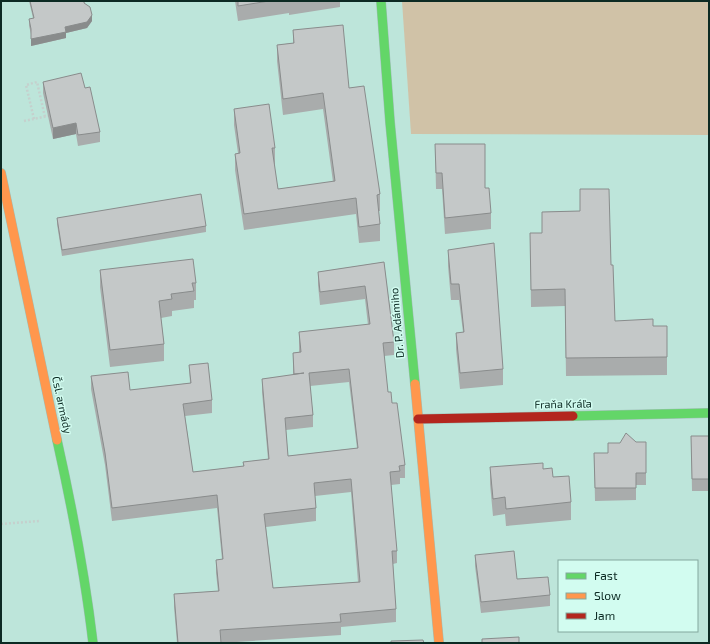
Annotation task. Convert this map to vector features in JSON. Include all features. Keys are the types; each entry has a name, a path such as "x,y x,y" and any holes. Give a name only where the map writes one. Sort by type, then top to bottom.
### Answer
{"street":[{"name":"Dr. P. Adámiho","path":"381,1 390,122 439,643"},
{"name":"Čsl. armády","path":"1,173 74,519 89,607 93,643"},
{"name":"Fraňa Kráľa","path":"418,419 709,413"}],"path":[{"path":"34,119 26,85 37,82 44,117"},
{"path":"24,121 48,116"},
{"path":"1,524 39,521"}],"shaded area":[{"path":"402,1 709,1 709,135 411,134"}],"building":[{"path":"30,1 84,1 84,3 90,7 92,15 87,22 65,27 66,32 31,39 29,19 34,18"},
{"path":"238,1 269,1 238,6"},
{"path":"343,25 349,88 364,86 380,194 377,195 380,224 359,227 356,198 244,214 235,154 240,153 234,109 269,104 275,148 272,148 278,189 335,181 323,93 283,99 277,45 294,43 293,30"},
{"path":"81,73 85,88 90,87 100,132 78,135 76,123 53,128 43,82"},
{"path":"435,144 485,144 485,188 489,188 491,213 445,218 442,173 436,173"},
{"path":"580,189 609,189 611,265 613,265 615,321 653,319 653,326 667,326 667,357 566,358 565,289 531,290 530,233 542,233 542,212 580,211"},
{"path":"201,194 206,226 62,250 57,218"},
{"path":"494,243 503,369 460,373 456,333 464,332 459,284 451,284 448,250"},
{"path":"193,259 196,283 192,283 194,291 171,294 172,299 159,301 164,344 110,350 100,270"},
{"path":"384,262 394,342 383,343 388,392 391,392 392,403 397,403 405,465 399,466 400,471 390,472 397,551 392,551 396,609 340,614 341,622 220,630 221,643 178,643 174,594 219,591 216,560 223,559 217,495 112,508 105,453 91,376 128,372 130,390 191,383 189,365 208,363 212,400 183,404 193,472 244,466 243,462 269,459 262,379 304,373 294,374 293,353 301,352 299,332 370,324 365,286 320,292 318,272","holes":["349,369 358,448 288,456 285,418 313,415 309,373","351,479 360,582 273,588 264,514 316,508 314,483"]},
{"path":"626,433 636,442 646,442 646,473 636,473 636,488 595,488 594,453 608,453 608,443 620,443"},
{"path":"691,436 709,436 709,479 692,479"},
{"path":"543,463 543,469 552,468 553,477 569,476 571,502 506,509 505,497 493,499 490,467"},
{"path":"514,551 517,579 548,577 550,595 481,602 475,555"},
{"path":"519,637 519,643 482,643 482,639"},
{"path":"423,640 424,643 391,643 391,641"}],"traffic: fast":[{"path":"381,1 390,122 415,384"},
{"path":"573,416 709,413"},
{"path":"57,440 78,541 93,643"}],"traffic: slow":[{"path":"1,173 57,440"},
{"path":"415,384 439,643"}],"traffic: jam":[{"path":"418,419 573,416"}]}
